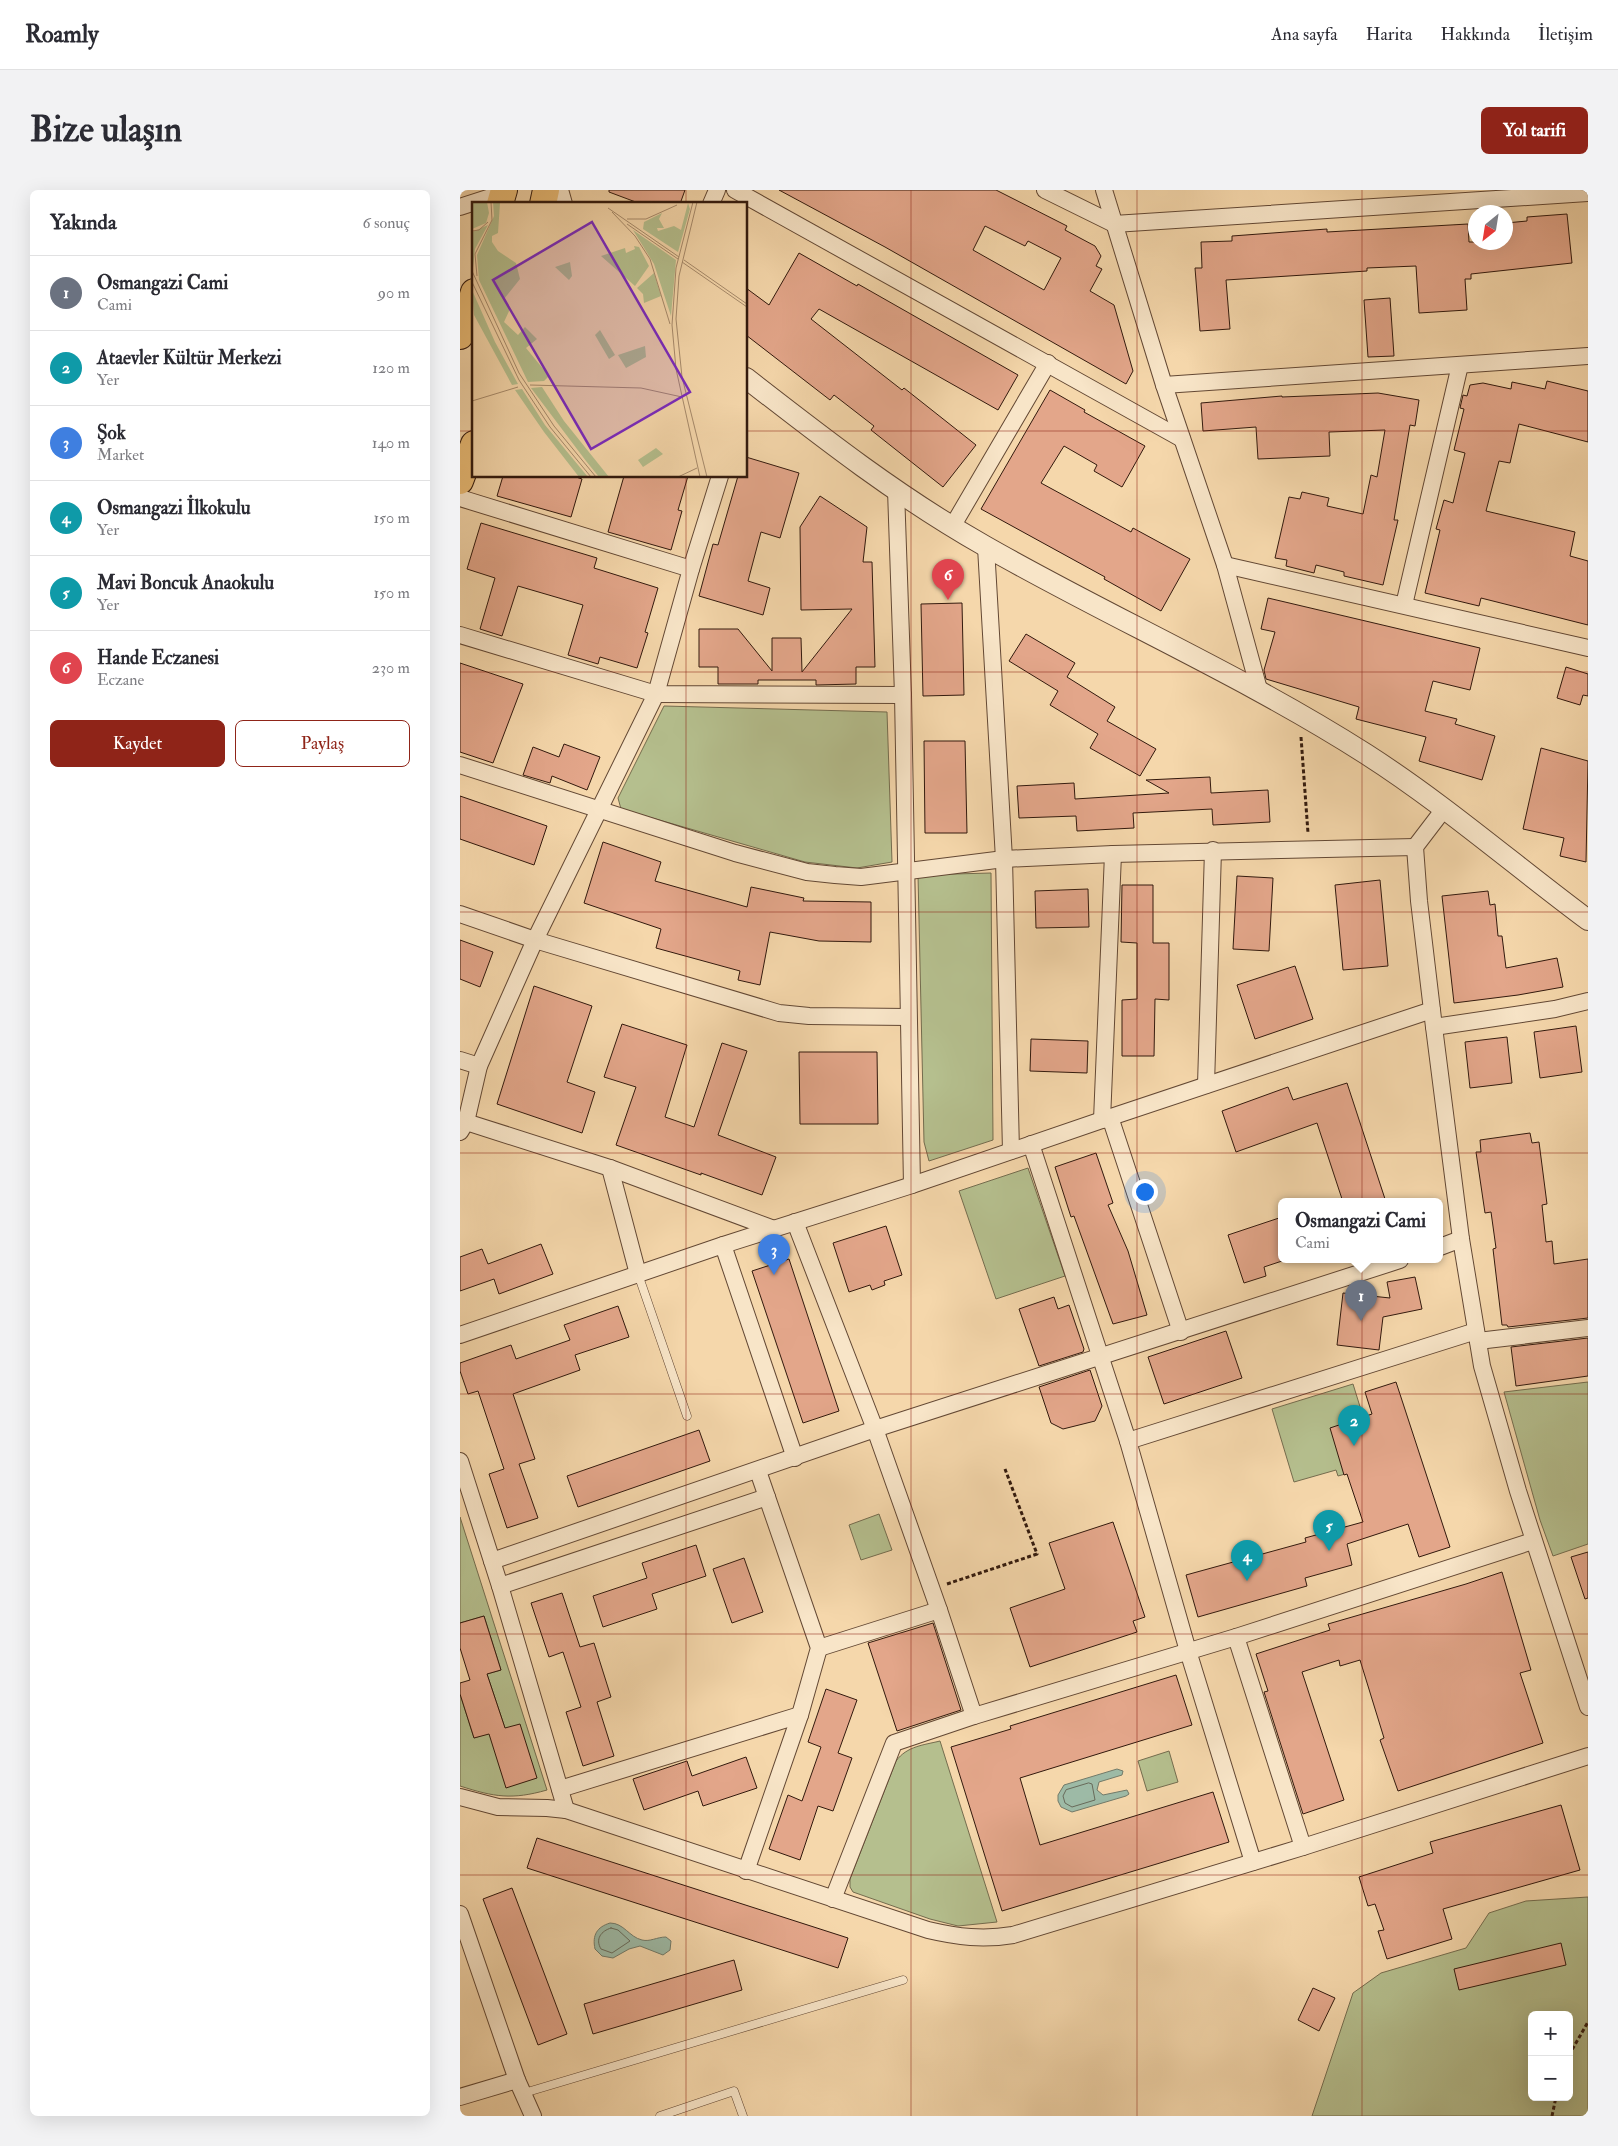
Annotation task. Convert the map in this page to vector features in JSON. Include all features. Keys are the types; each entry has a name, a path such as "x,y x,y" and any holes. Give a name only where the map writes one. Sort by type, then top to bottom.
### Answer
{"highway":[{"path":"460,336 472,298"},
{"path":"460,482 472,449"}],"street":[{"path":"712,202 717,190"},
{"path":"735,190 1182,439"},
{"path":"1045,190 1114,224 1588,193"},
{"path":"1104,190 1164,385 1225,565 1260,692"},
{"path":"479,202 502,196"},
{"path":"1164,385 1588,356"},
{"path":"952,527 1048,364"},
{"path":"1404,606 1460,365"},
{"path":"748,384 859,465 952,527 986,547 1260,692 1365,754 1444,809 1588,920"},
{"path":"719,478 691,569 656,694 535,940 479,1066 463,1127 610,1168 774,1229"},
{"path":"896,490 903,695 912,1186"},
{"path":"460,498 691,569"},
{"path":"986,547 1004,860 1011,1151"},
{"path":"1225,565 1588,648"},
{"path":"460,635 656,694 903,695"},
{"path":"460,765 735,853 807,872 861,877 905,870 1004,860 1113,854 1213,850 1415,847"},
{"path":"1444,809 1415,847 1419,901 1433,1019 1462,1239 1477,1336 1497,1424 1533,1541 1588,1707"},
{"path":"1206,1085 1213,850"},
{"path":"1113,854 1106,1118 1182,1332"},
{"path":"460,914 535,940 779,1012 809,1016 908,1017"},
{"path":"460,1335 723,1245 912,1186 1206,1085 1433,1019 1555,1009 1588,1001"},
{"path":"460,1060 479,1066"},
{"path":"1031,1144 1128,1441 1188,1651 1253,1862"},
{"path":"610,1168 638,1274"},
{"path":"795,1222 875,1429 932,1589 974,1716"},
{"path":"1443,1245 1462,1239"},
{"path":"723,1245 795,1458"},
{"path":"492,1561 758,1471 875,1429 1182,1332 1391,1263"},
{"path":"1128,1441 1477,1336 1588,1328"},
{"path":"460,1461 500,1586 566,1810"},
{"path":"746,1871 800,1715 819,1648 758,1471"},
{"path":"500,1586 766,1497"},
{"path":"833,1899 894,1743 974,1716 1236,1637 1533,1541"},
{"path":"819,1648 939,1610"},
{"path":"1236,1637 1303,1847"},
{"path":"560,1789 800,1715"},
{"path":"460,1797 498,1807 566,1810 928,1930 964,1937 992,1938 1013,1935 1303,1847 1588,1756"},
{"path":"460,1914 533,2116"},
{"path":"460,2097 521,2086"}],"lane":[{"path":"638,1274 687,1416"},
{"path":"521,2086 903,1980"},
{"path":"660,2116 734,2091 743,2116"}],"path":[{"path":"1300,716 1309,849"},
{"path":"932,1589 1037,1554 1005,1469"},
{"path":"1573,2047 1588,2022"},
{"path":"1552,2116 1555,2101"}],"green space":[{"path":"664,706 887,712 892,862 857,868 805,862 621,809 618,798"},
{"path":"991,873 993,1140 929,1161 924,1142 918,875"},
{"path":"1028,1168 1065,1276 996,1299 959,1191"},
{"path":"1588,1382 1588,1544 1553,1556 1540,1520 1504,1392"},
{"path":"1353,1384 1378,1465 1338,1476 1336,1470 1294,1482 1272,1409"},
{"path":"879,1514 892,1550 861,1560 849,1525"},
{"path":"460,1517 547,1790 523,1795 503,1796 483,1793 460,1786 460,1694 474,1738 505,1728 487,1674 501,1670 484,1616 460,1623"},
{"path":"940,1741 997,1922 958,1926 930,1919 853,1892 850,1887 850,1879 896,1761 911,1749"},
{"path":"1169,1751 1178,1782 1147,1791 1138,1761"},
{"path":"1588,1897 1588,2116 1312,2116 1353,1993 1381,1973 1466,1948 1489,1913 1526,1901"}],"water":[{"path":"1117,1769 1123,1771 1122,1775 1099,1782 1097,1790 1103,1795 1127,1790 1129,1794 1072,1812 1061,1807 1058,1795 1064,1785"},
{"path":"610,1923 619,1925 633,1936 642,1940 666,1937 671,1941 670,1950 663,1955 640,1946 629,1949 613,1958 602,1956 595,1949 594,1940 596,1932"}],"building":[{"path":"609,190 685,190 681,202 636,202 609,192"},
{"path":"779,190 996,190 1067,226 1065,230 1095,246 1101,256 1096,266 1102,269 1090,291 1114,305 1133,371 1126,384 885,247","holes":["985,226 1025,246 1028,241 1061,258 1044,290 973,250"]},
{"path":"1567,214 1572,263 1471,274 1471,279 1465,279 1467,310 1419,313 1416,266 1367,268 1367,271 1226,280 1230,329 1200,331 1195,268 1202,268 1201,242 1232,241 1232,236 1327,229 1327,232 1468,224 1468,250 1513,250 1513,222 1527,221 1527,217"},
{"path":"799,253 857,286 858,284 1018,375 998,410 819,309 811,319 902,390 904,388 976,445 943,487 871,430 874,426 834,395 830,400 748,337 748,289 769,305"},
{"path":"1390,298 1394,356 1368,357 1364,300"},
{"path":"1547,381 1588,391 1588,442 1519,424 1510,463 1499,461 1486,511 1575,532 1570,556 1588,561 1588,625 1481,598 1479,606 1425,593 1440,530 1436,529 1444,500 1453,503 1465,453 1454,450 1464,409 1460,408 1463,395 1467,396 1470,385 1483,383 1511,389 1512,382 1545,389"},
{"path":"1050,390 1085,410 1084,412 1145,446 1122,487 1094,471 1097,465 1064,446 1041,483 1131,532 1133,528 1190,559 1161,611 1104,579 1105,577 981,509"},
{"path":"1378,393 1419,400 1415,426 1410,425 1394,520 1398,520 1383,585 1344,576 1344,572 1316,565 1314,573 1286,566 1287,560 1275,558 1289,497 1300,499 1302,492 1329,498 1327,506 1363,514 1371,475 1377,477 1385,430 1329,432 1330,456 1258,459 1256,427 1203,431 1201,403 1282,396"},
{"path":"748,458 799,473 780,538 761,532 748,581 770,588 763,615 699,596 713,544 718,545 737,478 748,478"},
{"path":"502,478 582,479 571,517 497,496"},
{"path":"623,478 687,478 678,510 682,511 671,550 608,532"},
{"path":"820,496 867,527 863,562 872,562 875,667 856,667 856,684 816,685 816,680 758,680 758,684 718,684 718,667 699,667 699,629 738,629 772,671 772,638 801,638 802,672 852,609 801,610 800,527"},
{"path":"481,523 597,558 594,568 658,588 645,632 648,633 637,668 600,657 598,664 568,655 583,605 518,586 502,636 480,629 495,578 467,569"},
{"path":"1268,598 1480,648 1470,690 1433,681 1425,711 1457,719 1455,724 1495,736 1482,780 1419,761 1426,737 1356,719 1359,707 1266,679 1264,670 1275,632 1261,629"},
{"path":"962,603 964,695 923,696 921,604"},
{"path":"1026,634 1075,663 1067,677 1115,707 1107,721 1156,749 1140,776 1090,748 1098,734 1050,705 1058,691 1009,661"},
{"path":"460,663 523,684 493,763 460,752"},
{"path":"1566,667 1588,674 1588,696 1583,695 1580,705 1557,698"},
{"path":"924,741 965,741 967,833 925,833"},
{"path":"564,744 600,757 587,790 552,776 550,783 523,775 533,747 559,757"},
{"path":"1541,748 1588,761 1586,862 1560,856 1564,838 1523,829"},
{"path":"1210,777 1211,793 1268,790 1270,822 1213,825 1212,809 1133,813 1134,828 1077,831 1076,816 1019,818 1017,786 1074,783 1075,799 1169,793 1146,780"},
{"path":"460,796 547,826 534,865 460,839"},
{"path":"603,842 661,862 655,881 747,907 751,887 804,898 803,901 871,902 871,942 819,941 770,932 760,985 738,980 740,971 656,948 661,929 584,903"},
{"path":"1237,876 1273,878 1269,951 1233,949"},
{"path":"1380,880 1388,966 1343,970 1335,885"},
{"path":"1122,885 1153,885 1153,943 1169,943 1169,1000 1155,999 1154,1056 1122,1056 1122,1000 1137,999 1137,943 1121,942"},
{"path":"1088,889 1089,927 1036,928 1035,891"},
{"path":"1488,891 1490,905 1495,904 1498,936 1502,936 1506,968 1557,958 1563,987 1454,1003 1442,896"},
{"path":"460,940 493,952 480,987 460,979"},
{"path":"1295,966 1313,1019 1255,1039 1237,985"},
{"path":"534,986 592,1006 567,1082 595,1092 582,1133 497,1104"},
{"path":"622,1024 687,1045 665,1117 694,1127 722,1043 747,1051 718,1135 776,1157 762,1195 616,1145 636,1087 604,1077"},
{"path":"1576,1026 1582,1072 1540,1078 1534,1032"},
{"path":"1507,1037 1512,1083 1470,1088 1465,1042"},
{"path":"1031,1039 1088,1041 1087,1073 1030,1071"},
{"path":"799,1052 877,1052 878,1124 800,1124"},
{"path":"1347,1083 1385,1198 1342,1198 1317,1123 1236,1152 1222,1111 1288,1087 1293,1100"},
{"path":"1530,1133 1532,1143 1539,1142 1547,1204 1542,1205 1546,1242 1552,1241 1554,1264 1588,1259 1588,1318 1508,1327 1507,1325 1502,1325 1493,1249 1496,1248 1491,1212 1485,1213 1476,1152 1481,1152 1480,1140"},
{"path":"1096,1153 1113,1203 1108,1205 1128,1251 1147,1315 1113,1324 1074,1216 1071,1217 1055,1167"},
{"path":"1278,1218 1278,1262 1264,1267 1266,1276 1244,1283 1228,1235"},
{"path":"886,1226 902,1275 884,1281 885,1285 872,1290 870,1285 849,1292 833,1243"},
{"path":"541,1244 553,1274 499,1294 494,1279 460,1291 460,1257 482,1249 488,1264"},
{"path":"789,1259 839,1411 803,1423 752,1271"},
{"path":"1415,1277 1422,1309 1383,1317 1379,1350 1337,1345 1343,1293 1390,1298 1387,1282"},
{"path":"1054,1297 1058,1309 1069,1305 1084,1349 1083,1352 1039,1366 1019,1309"},
{"path":"618,1306 629,1337 575,1355 580,1370 513,1394 535,1459 519,1464 538,1518 507,1528 489,1474 504,1469 478,1391 468,1394 460,1371 460,1363 511,1345 516,1359 570,1340 564,1325"},
{"path":"1226,1331 1242,1378 1164,1404 1148,1357"},
{"path":"1588,1338 1588,1376 1516,1386 1511,1347"},
{"path":"1090,1370 1102,1406 1095,1421 1063,1429 1051,1423 1039,1387"},
{"path":"1396,1382 1450,1547 1419,1557 1408,1524 1347,1544 1352,1565 1305,1578 1307,1586 1198,1617 1186,1575 1306,1542 1305,1538 1363,1522 1347,1474 1344,1475 1330,1428 1372,1414 1365,1392"},
{"path":"699,1430 710,1461 578,1507 567,1476"},
{"path":"1113,1522 1145,1617 1133,1621 1137,1632 1030,1667 1010,1608 1065,1589 1049,1543"},
{"path":"696,1545 706,1576 652,1594 657,1609 603,1627 593,1596 647,1578 642,1563"},
{"path":"1588,1552 1588,1598 1585,1599 1571,1557"},
{"path":"744,1558 763,1612 732,1623 713,1569"},
{"path":"1502,1572 1531,1670 1520,1673 1543,1743 1398,1791 1380,1740 1384,1738 1360,1660 1340,1666 1339,1660 1302,1672 1344,1800 1303,1814 1264,1692 1268,1691 1256,1654 1330,1630 1328,1624"},
{"path":"562,1593 580,1647 594,1643 611,1697 597,1702 614,1756 583,1766 566,1712 581,1707 563,1652 549,1657 531,1603"},
{"path":"484,1616 501,1670 487,1674 505,1728 520,1724 537,1778 506,1788 489,1734 474,1738 460,1694 460,1683 470,1680 460,1648 460,1623"},
{"path":"933,1623 961,1710 897,1731 868,1643"},
{"path":"1176,1675 1192,1725 1020,1778 1040,1845 1213,1792 1229,1842 1002,1911 951,1747 1011,1729 1010,1726"},
{"path":"826,1689 857,1700 838,1753 852,1758 833,1811 818,1806 800,1860 769,1849 788,1795 802,1801 821,1747 808,1742"},
{"path":"746,1757 757,1788 703,1806 698,1791 644,1810 633,1779 687,1761 692,1776"},
{"path":"1561,1805 1580,1870 1443,1909 1452,1939 1387,1959 1378,1931 1384,1930 1375,1904 1368,1906 1359,1877 1433,1853 1430,1842"},
{"path":"537,1838 848,1938 838,1968 527,1868"},
{"path":"512,1888 567,2034 538,2045 483,1899"},
{"path":"1561,1943 1566,1965 1459,1990 1454,1969"},
{"path":"734,1960 742,1990 593,2034 584,2004"},
{"path":"1313,1988 1335,1998 1319,2031 1298,2020"}],"place":[{"name":"Hande Eczanesi","path":"948,600"},
{"name":"Şok","path":"774,1275"},
{"name":"Osmangazi Cami","path":"1361,1321"},
{"name":"Ataevler Kültür Merkezi","path":"1354,1446"},
{"name":"Mavi Boncuk Anaokulu","path":"1329,1551"},
{"name":"Osmangazi İlkokulu","path":"1247,1581"}]}
